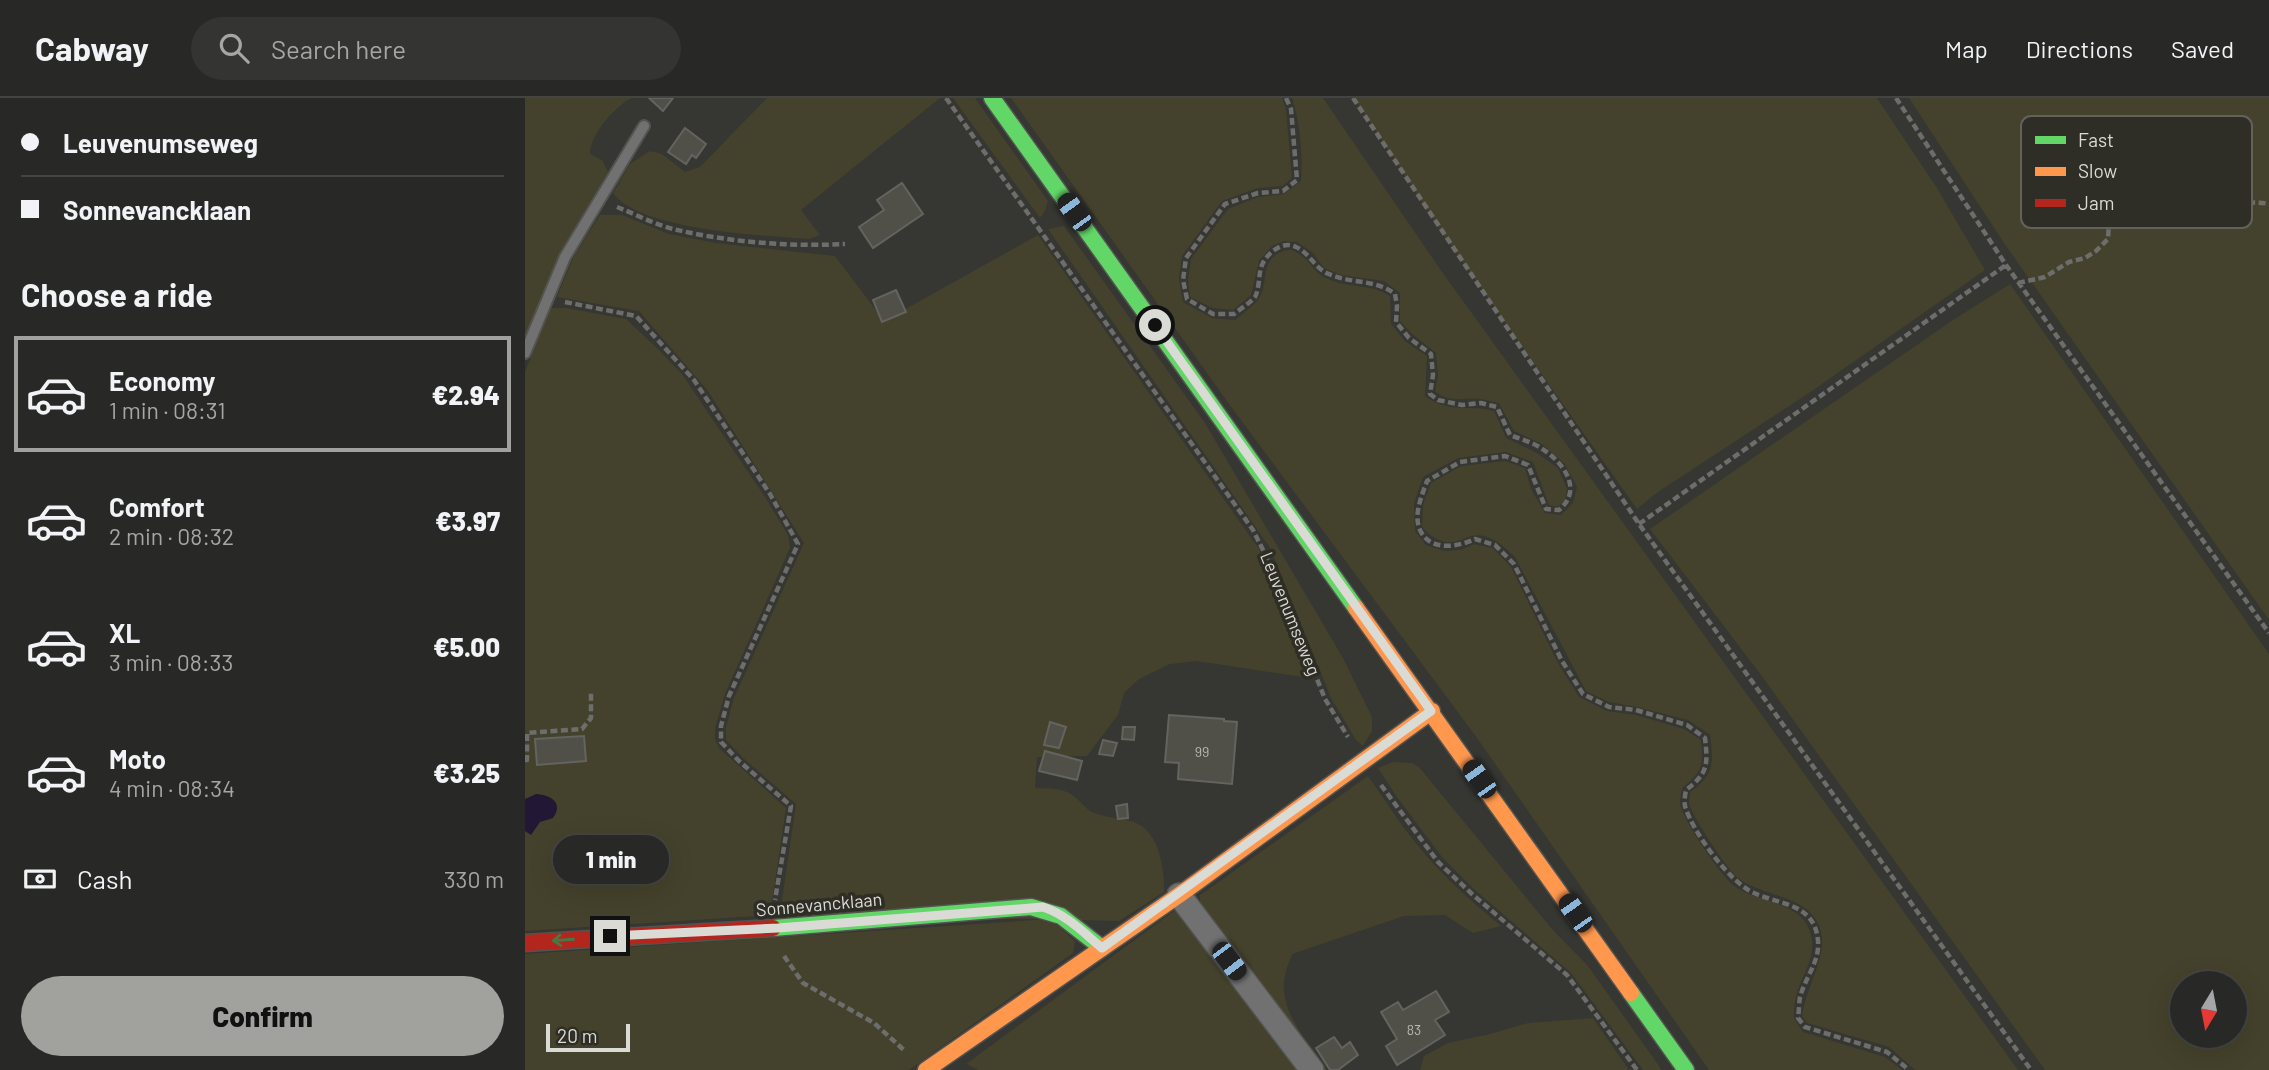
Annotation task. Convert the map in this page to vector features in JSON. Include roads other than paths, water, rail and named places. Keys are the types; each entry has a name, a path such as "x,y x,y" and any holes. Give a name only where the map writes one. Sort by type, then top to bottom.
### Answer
{"street":[{"path":"992,98 1686,1070"},
{"path":"926,1070 1179,895 1431,711"},
{"path":"1179,895 1312,1070"},
{"name":"Sonnevancklaan","path":"525,943 778,928 1043,907 1071,922 1102,948"}],"lane":[{"path":"525,353 565,257 644,127"}]}
